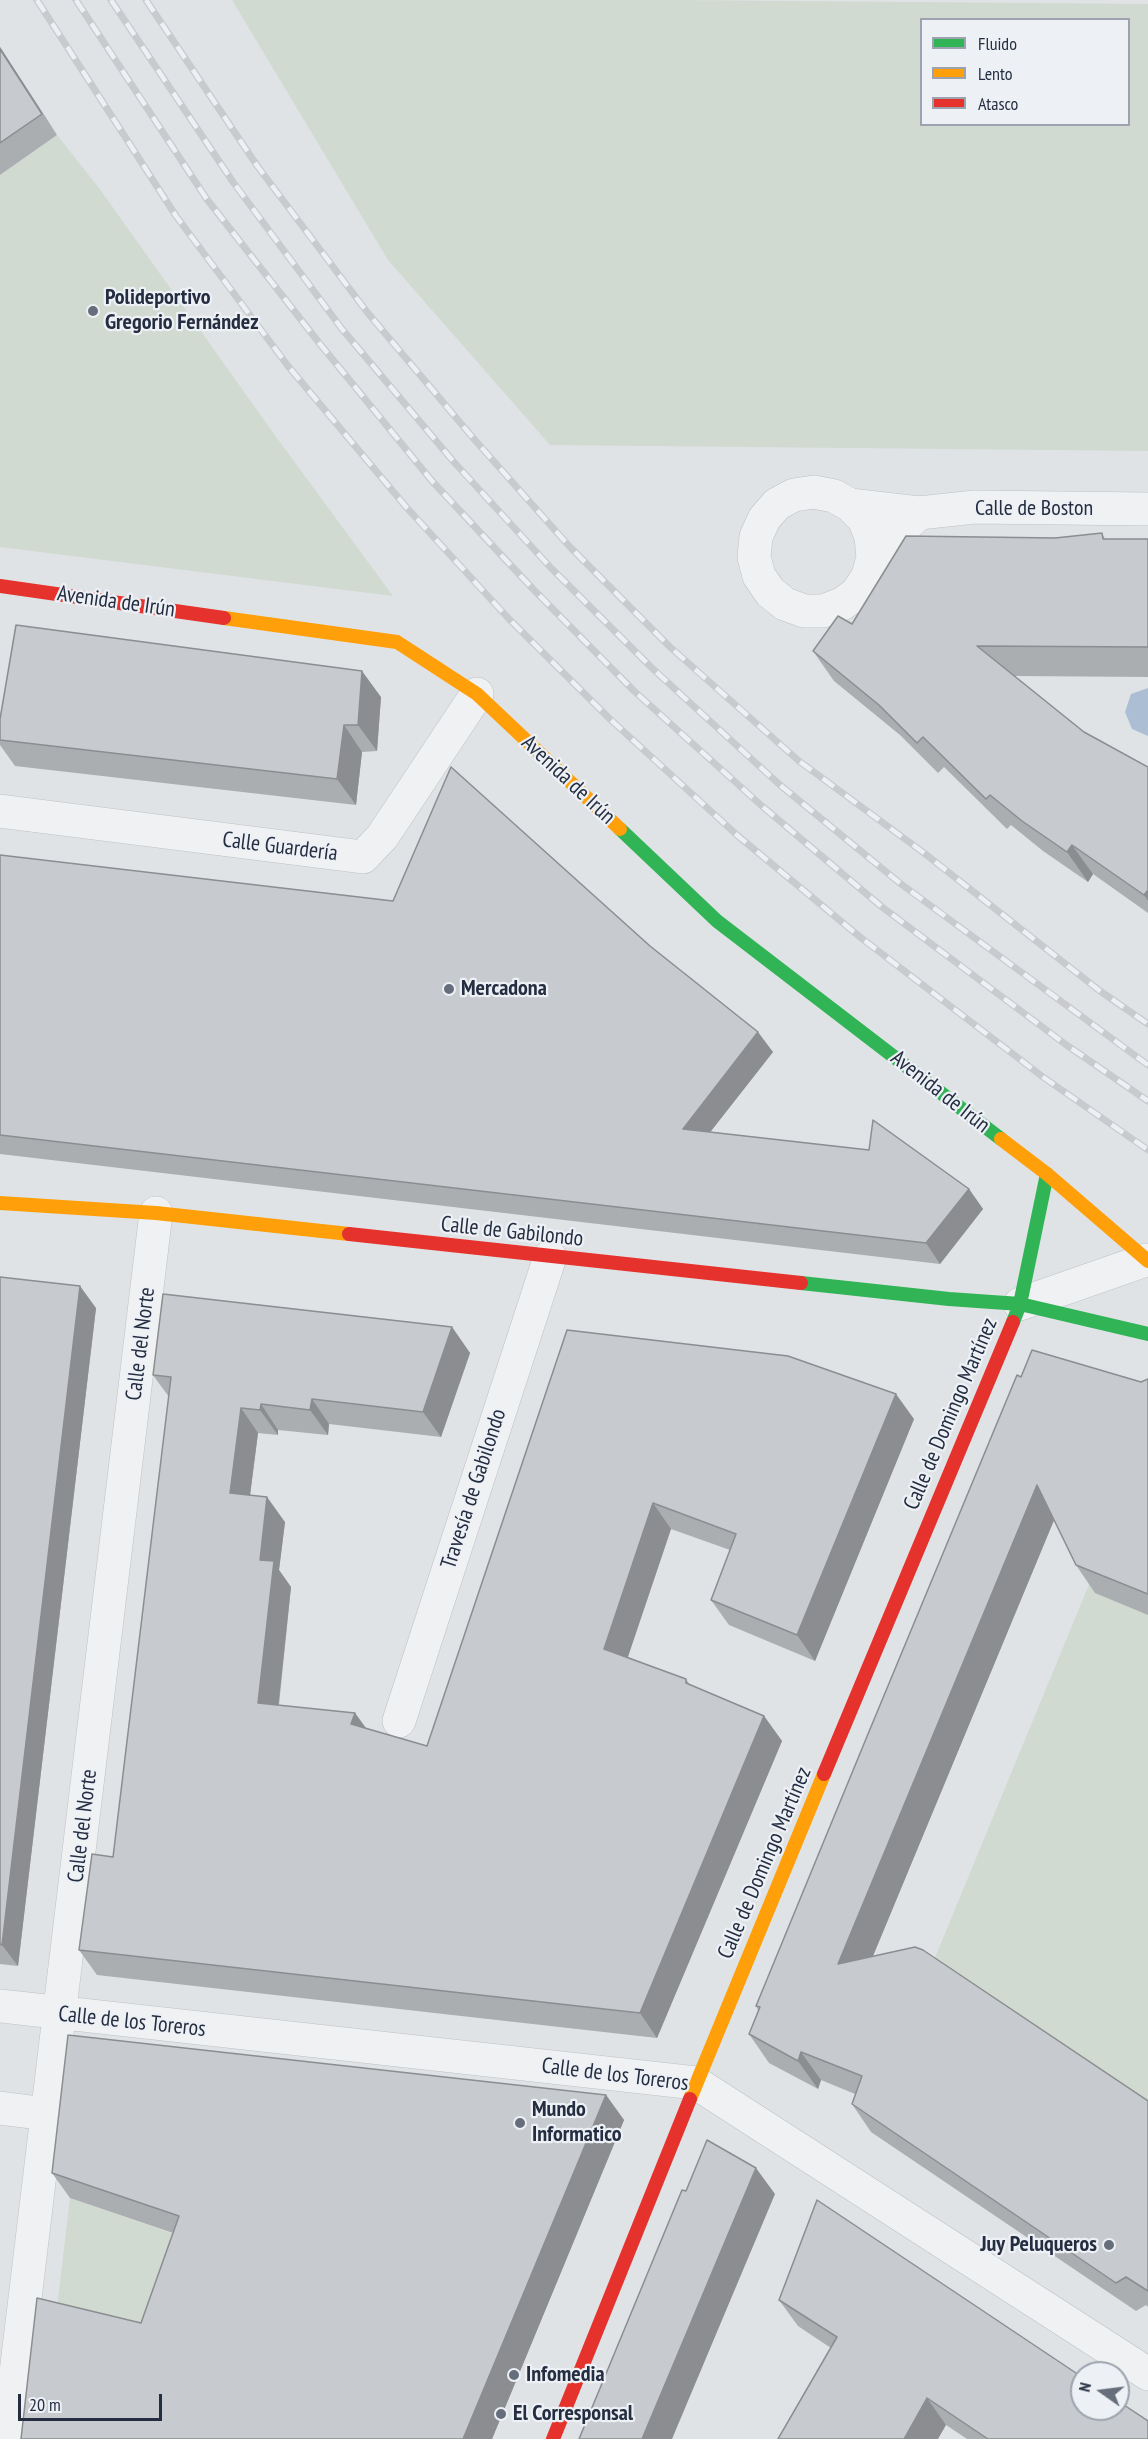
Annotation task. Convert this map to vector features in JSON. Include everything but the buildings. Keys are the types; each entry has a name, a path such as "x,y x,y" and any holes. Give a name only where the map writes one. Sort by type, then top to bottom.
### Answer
{"street":[{"name":"Calle de Boston","path":"919,513 873,557 868,576 857,593 842,604 823,611 804,611 785,604 770,592 759,576 754,557 756,537 764,519 777,504 794,495 814,492 834,496 850,505 919,513 975,507 1148,509"},
{"path":"850,505 864,519 871,537 873,557"},
{"name":"Avenida de Irún","path":"0,586 397,642 477,694 717,921 1047,1174 1147,1260"},
{"name":"Calle Guardería","path":"0,811 363,857 382,837 477,694"},
{"path":"1047,1174 1020,1304 1148,1334"},
{"name":"Calle de Gabilondo","path":"0,1203 156,1213 549,1257 949,1299 1020,1304"},
{"name":"Calle del Norte","path":"8,2439 156,1213"},
{"name":"Travesía de Gabilondo","path":"399,1721 549,1257"},
{"name":"Avenida de Irún","path":"1020,1304 1147,1260"},
{"name":"Calle de Domingo Martínez","path":"553,2439 696,2083 1020,1304"},
{"name":"Calle de los Toreros","path":"0,2006 696,2083 1148,2374"},
{"path":"0,2108 46,2114"}],"shaded area":[{"path":"232,0 676,0 1148,4 1148,451 550,445 388,260"},
{"name":"Polideportivo Gregorio Fernández","path":"57,135 99,188 274,434 393,596 0,547 0,175"},
{"path":"1090,1582 1096,1593 1148,1614 1148,2116 927,1977"},
{"path":"70,2198 197,2242 159,2349 55,2324"}],"water":[{"path":"1148,688 1148,736 1132,729 1125,712 1131,694"}],"railway":[{"path":"37,0 176,216 288,366 407,508 509,619 611,720 738,836 860,937 1043,1077 1148,1150"},
{"path":"76,0 206,198 320,344 432,481 533,589 634,691 762,806 882,907 1065,1044 1148,1101"},
{"path":"111,0 233,182 342,329 453,461 551,568 653,669 780,785 901,884 1148,1065"},
{"path":"146,0 258,167 367,312 474,439 569,546 670,647 799,761 924,853 1100,991 1148,1024"}],"traffic: fast":[{"path":"620,829 717,921 1001,1139"},
{"path":"1013,1322 1020,1304 1047,1174"},
{"path":"801,1283 1020,1304 1148,1334"}],"traffic: slow":[{"path":"224,618 397,642 477,694 620,829"},
{"path":"1001,1139 1047,1174 1148,1261"},
{"path":"0,1203 156,1213 349,1234"},
{"path":"690,2099 824,1774"}],"traffic: jam":[{"path":"0,586 224,618"},
{"path":"349,1234 801,1283"},
{"path":"824,1774 1013,1322"},
{"path":"553,2439 690,2099"}],"place":[{"name":"Polideportivo Gregorio Fernández","path":"93,311"},
{"name":"Mercadona","path":"449,989"},
{"name":"Mundo Informatico","path":"520,2123"},
{"name":"Juy Peluqueros","path":"1109,2245"},
{"name":"Infomedia","path":"514,2375"},
{"name":"El Corresponsal","path":"501,2414"}]}
